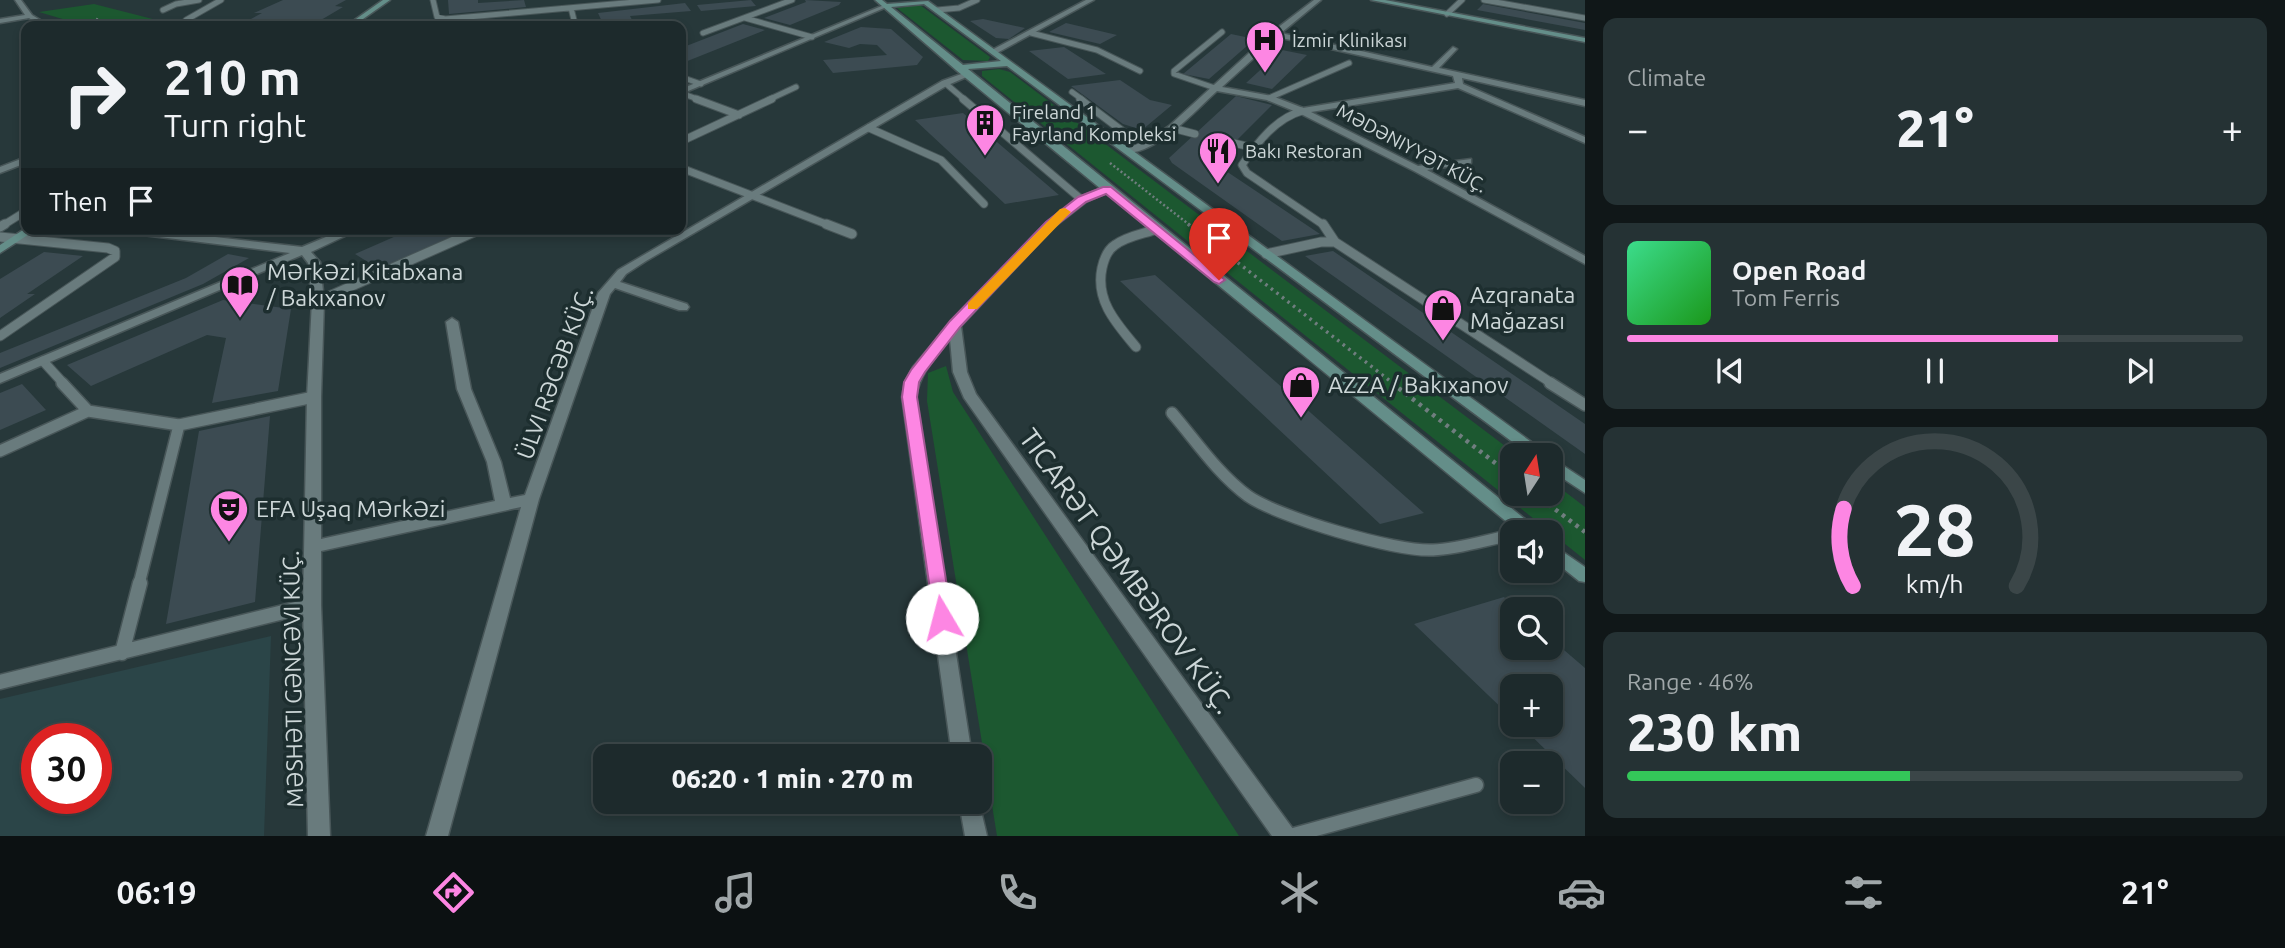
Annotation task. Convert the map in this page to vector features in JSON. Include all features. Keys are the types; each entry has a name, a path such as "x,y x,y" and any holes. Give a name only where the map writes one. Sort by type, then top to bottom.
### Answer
{"main road":[{"path":"356,21 387,0"},
{"path":"1374,0 1585,40"},
{"path":"882,3 924,1 1524,443"},
{"path":"882,3 1514,520"},
{"path":"963,71 1009,63"},
{"path":"0,250 24,235"},
{"path":"1563,472 1585,488"},
{"path":"1563,558 1585,576"}],"street":[{"path":"18,0 30,16 38,21"},
{"path":"994,51 1090,0"},
{"path":"1128,151 1153,141 1172,128 1275,34 1318,0"},
{"path":"686,90 812,37 882,3"},
{"path":"0,21 30,16"},
{"path":"1275,34 1433,70 1585,140"},
{"path":"1433,70 1453,49"},
{"name":"ÜLVI RƏCƏB KÜÇ.","path":"686,234 963,71"},
{"path":"1303,111 1458,80 1585,103"},
{"name":"MƏDƏNIYYƏT KÜÇ.","path":"1215,88 1269,98 1303,111 1417,169 1585,261"},
{"path":"1417,169 1468,161"},
{"path":"0,170 21,162"},
{"path":"960,744 909,397 912,382 955,324 1050,225 1082,200 1107,189"},
{"path":"169,235 304,251"},
{"path":"0,379 341,235"},
{"name":"ÜLVI RƏCƏB KÜÇ.","path":"437,836 531,499 599,303 612,283 642,259 685,235"},
{"name":"MƏSHƏTI GƏNCƏVI KÜÇ.","path":"304,251 314,262 318,300 312,605 319,836"},
{"path":"612,283 683,307"},
{"path":"452,322 464,388 494,462 504,505"},
{"name":"TICARƏT QƏMBƏROV KÜÇ.","path":"955,324 960,372 969,395 1284,836"},
{"path":"314,546 531,499"},
{"path":"971,814 976,836"}],"lane":[{"path":"163,10 199,0"},
{"path":"186,20 221,0"},
{"path":"433,0 436,17 445,19 571,8 592,3 658,0"},
{"path":"703,33 792,0"},
{"path":"937,10 959,8 977,0"},
{"path":"1447,14 1462,0"},
{"path":"1484,0 1582,17 1585,10"},
{"path":"1531,9 1539,0"},
{"path":"571,8 574,21"},
{"path":"745,18 812,37"},
{"path":"1215,88 1179,77 1174,71 1222,32"},
{"path":"1031,33 1097,50 1140,71"},
{"path":"1269,98 1349,63"},
{"path":"686,79 701,84"},
{"path":"945,83 1082,200"},
{"path":"686,139 796,87"},
{"path":"1072,92 1125,133 1113,140"},
{"path":"686,94 739,115"},
{"path":"1303,111 1286,115 1254,148 1242,165 1247,173 1324,225 1335,242 1585,405"},
{"path":"869,128 940,160 984,204"},
{"path":"1172,128 1195,134"},
{"path":"1234,144 1254,148"},
{"path":"686,170 852,234"},
{"path":"0,227 21,214"},
{"path":"1136,347 1101,299 1102,263 1108,250 1116,244 1157,229"},
{"path":"318,300 467,235"},
{"path":"0,237 108,248 115,251 114,257 0,336"},
{"path":"1266,254 1321,242 1335,242"},
{"path":"43,361 88,411"},
{"path":"0,451 88,411 179,425 314,397"},
{"path":"1172,413 1233,484 1261,504 1385,544 1412,550 1432,550 1500,537"},
{"path":"122,653 179,425"},
{"path":"0,682 312,605"},
{"path":"1290,836 1476,785"}],"path":[{"path":"96,19 104,21"},
{"path":"1110,163 1500,467"},
{"path":"1551,506 1585,532"}],"shaded area":[{"path":"271,636 264,836 0,836 0,699"}],"green space":[{"path":"94,4 160,21 69,21 39,12"},
{"path":"920,5 990,57 988,61 963,60 897,8"},
{"path":"999,69 1010,72 1501,443 1500,492 982,76 982,71"},
{"path":"946,366 953,392 1239,836 997,836 992,805 992,744 982,744 927,401 928,373"},
{"path":"1563,490 1585,507 1585,560 1563,542 1563,520 1535,520 1518,506 1563,506"}],"building":[{"path":"283,0 346,0 335,6 343,7 321,20 247,21 262,13 254,13"},
{"path":"448,0 478,0 478,3 524,0 526,7 449,14"},
{"path":"751,0 756,6 701,11 697,5"},
{"path":"805,0 841,2 790,25 764,18 806,2"},
{"path":"685,3 691,11 630,16 632,21 602,21 598,13"},
{"path":"1483,4 1585,23 1585,30 1477,10"},
{"path":"983,19 1025,28 1009,39 996,38 970,21"},
{"path":"1066,23 1117,35 1100,44 1049,32"},
{"path":"743,24 765,30 686,62 686,46"},
{"path":"861,27 891,29 923,57 917,65 833,73 823,60 887,55 877,45 860,44 849,48 824,42"},
{"path":"1231,34 1255,39 1209,79 1183,74"},
{"path":"1064,47 1106,74 1068,79 1029,51"},
{"path":"1282,50 1307,55 1272,89 1246,83"},
{"path":"1120,80 1150,100 1172,105 1142,130 1123,124 1071,86"},
{"path":"1236,96 1272,105 1214,163 1320,234 1282,241 1172,163 1169,158"},
{"name":"Fireland 1 Fayrland Kompleksi","path":"963,113 1059,195 1005,204 915,120"},
{"path":"398,235 455,235 379,269 355,254"},
{"path":"1333,251 1585,424 1585,454 1305,256"},
{"path":"44,252 83,256 27,294 35,294 0,318 0,279"},
{"path":"228,254 249,258 203,284 0,368 0,353 186,278"},
{"path":"1155,275 1424,513 1380,524 1120,281"},
{"path":"223,300 291,309 278,391 212,403 226,338 207,335 91,386 67,365"},
{"path":"22,384 46,410 0,430 0,393"},
{"path":"270,416 255,602 166,624 199,431"},
{"path":"1500,598 1500,660 1563,660 1563,649 1585,668 1585,788 1563,767 1563,751 1547,751 1532,737 1563,737 1563,674 1500,674 1500,706 1414,624"}],"slow traffic":[{"path":"972,306 1065,212"}],"place":[{"name":"İzmir Klinikası","path":"1265,74"},
{"name":"Fireland 1 Fayrland Kompleksi","path":"985,157"},
{"name":"Bakı Restoran","path":"1218,185"},
{"name":"Mərkəzi Kitabxana / Bakıxanov","path":"240,319"},
{"name":"Azqranata Mağazası","path":"1443,342"},
{"name":"AZZA / Bakıxanov","path":"1301,419"},
{"name":"EFA Uşaq Mərkəzi","path":"229,543"}],"route":[{"path":"942,618 909,397 912,382 919,370 955,324 1068,209 1107,189 1219,280"}]}
